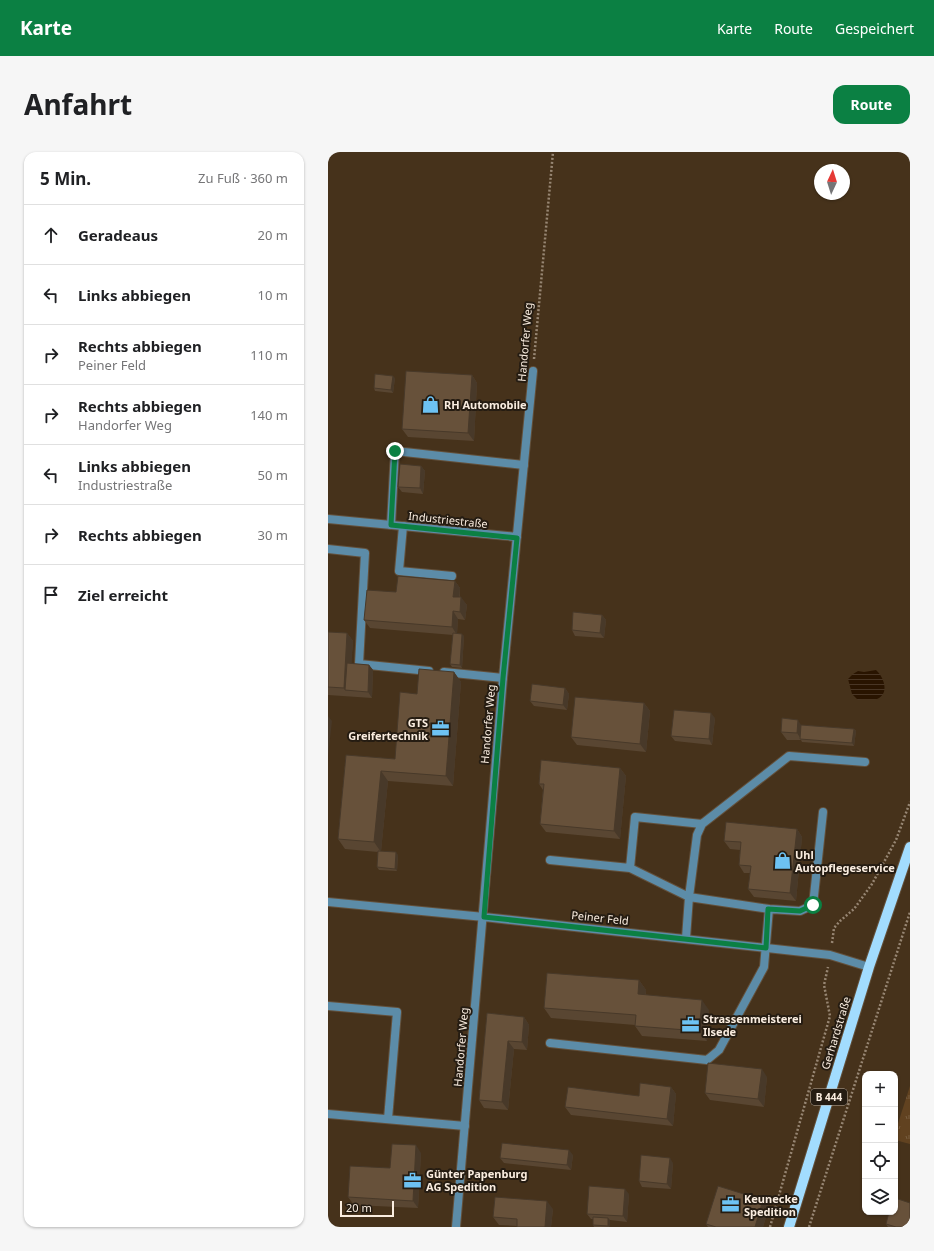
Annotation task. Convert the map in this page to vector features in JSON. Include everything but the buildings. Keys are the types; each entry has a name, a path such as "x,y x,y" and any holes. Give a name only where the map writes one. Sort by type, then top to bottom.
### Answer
{"main road":[{"name":"Gerhardstraße","path":"789,1227 868,967 910,847"}],"street":[{"name":"Handorfer Weg","path":"456,1227 484,917 503,678 533,371"},
{"path":"391,525 395,451 524,464"},
{"name":"Industriestraße","path":"328,519 517,538"},
{"path":"403,526 399,571 452,576"},
{"path":"328,549 365,553 359,664 503,678"},
{"path":"686,938 689,898 697,835 702,824 789,756 865,762"},
{"path":"550,860 630,868 689,898 768,909 800,911 813,905 823,812"},
{"path":"630,868 636,817 702,824"},
{"name":"Peiner Feld","path":"328,902 686,938 830,955 868,967"},
{"path":"550,1043 707,1060 719,1050 764,967 768,909"},
{"path":"328,1006 397,1012 388,1119"},
{"path":"328,1114 465,1126"}],"path":[{"name":"Handorfer Weg","path":"533,371 553,152"},
{"path":"770,1227 830,1016 824,984 834,928 854,909 872,884 896,840 910,802"},
{"path":"809,1227 910,912"}],"green space":[{"path":"910,1086 910,1144 898,1141 898,1124"}],"shaded area":[{"path":"876,670 883,681 885,689 881,697 877,699 858,700 852,694 848,679 858,671 864,672"}],"place":[{"name":"RH Automobile","path":"431,405"},
{"name":"GTS Greifertechnik","path":"441,729"},
{"name":"Uhl Autopflegeservice","path":"782,861"},
{"name":"Strassenmeisterei Ilsede","path":"690,1025"},
{"name":"Günter Papenburg AG Spedition","path":"413,1180"},
{"name":"Keunecke Spedition","path":"731,1205"}],"route":[{"path":"395,451 391,525 517,538 503,678 484,917 766,948 768,909 800,911 813,905"}]}
